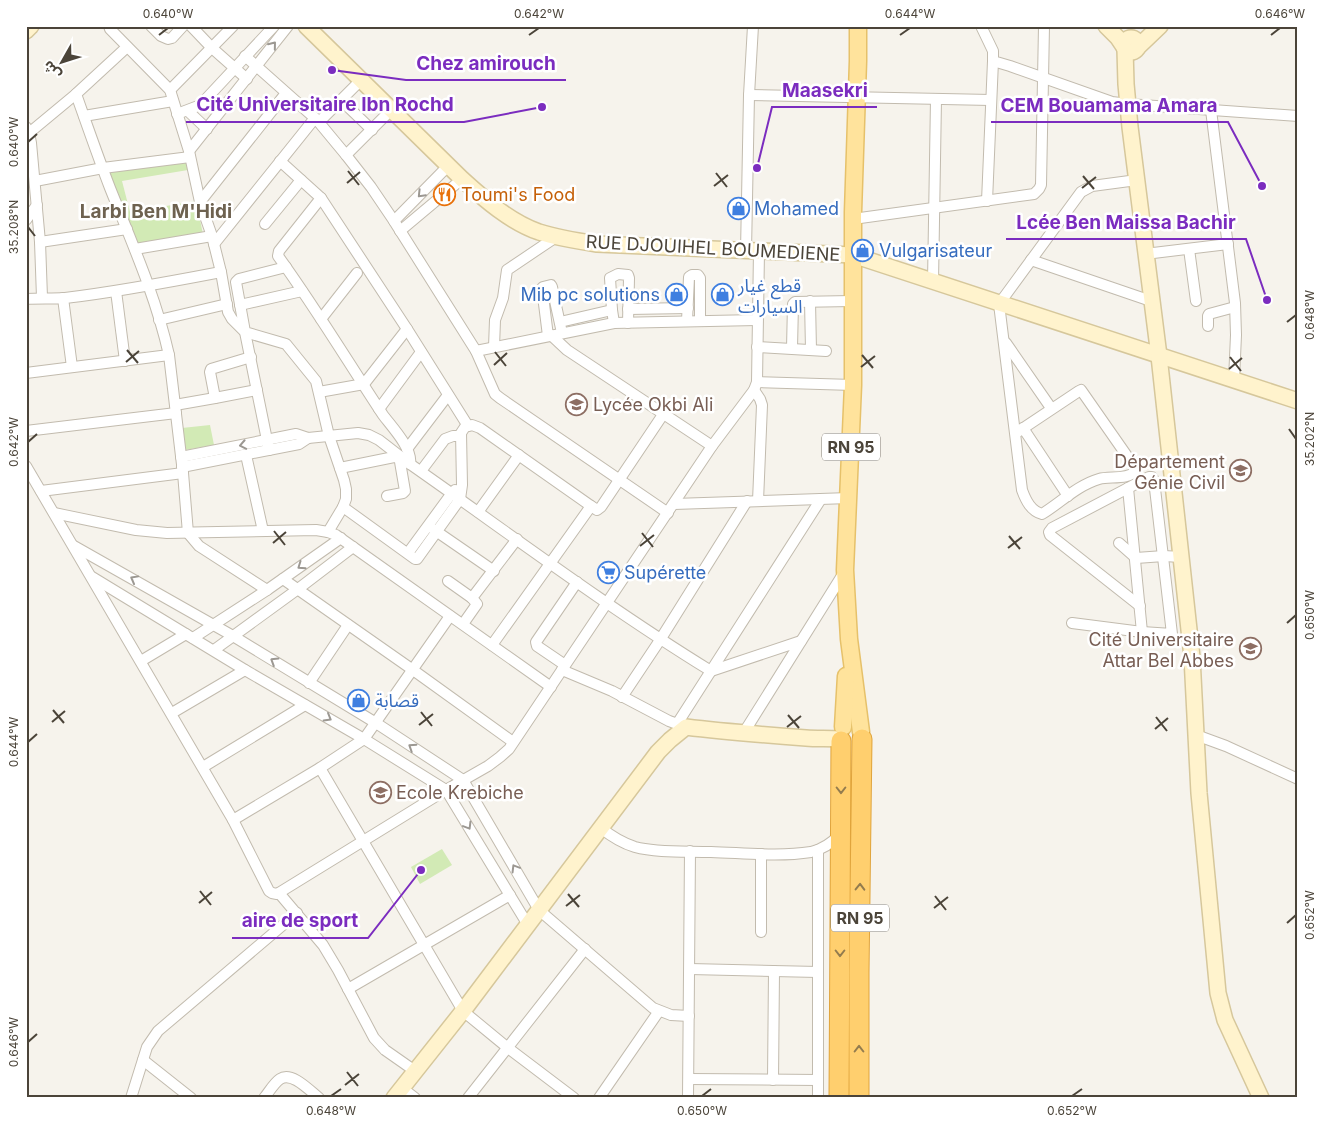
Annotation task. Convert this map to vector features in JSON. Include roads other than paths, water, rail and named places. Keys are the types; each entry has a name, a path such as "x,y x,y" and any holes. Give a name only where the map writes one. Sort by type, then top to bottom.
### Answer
{"highway":[{"name":"RN 95","path":"838,735 841,833 839,1098"},
{"name":"RN 95","path":"859,1098 861,735"}],"main road":[{"path":"26,29 31,26"},
{"name":"RUE DJOUIHEL BOUMEDIENE","path":"306,26 482,197 514,219 538,231 563,239 597,244 852,255 1298,401"},
{"path":"852,255 858,26"},
{"path":"1106,26 1118,38 1131,45"},
{"path":"1113,26 1131,45"},
{"path":"1159,26 1131,45 1126,74 1128,104 1159,356 1192,657 1198,793 1218,993 1225,1020 1261,1098"},
{"name":"RN 95","path":"852,255 853,385 845,570 849,639 861,735"},
{"name":"RN 95","path":"838,735 849,639"},
{"path":"398,1093 463,1011 658,752 682,726 743,734 809,739 838,735 844,744 851,747 858,744 861,735"}],"street":[{"path":"109,26 170,90 189,154 200,202 213,240 228,312 232,319 245,332 286,344 313,377 320,392 329,436 346,489 346,499 343,507 328,532"},
{"path":"151,26 160,36 168,39 172,38 183,26"},
{"path":"191,26 212,48 247,79"},
{"path":"170,90 233,26"},
{"path":"177,114 198,106 205,100 274,26"},
{"path":"35,181 189,154 288,26"},
{"path":"622,697 752,501 762,405 755,386 757,320 752,251 749,95 753,26"},
{"path":"981,26 993,51 987,201"},
{"path":"853,219 1034,194 1039,189 1041,185 1044,26"},
{"path":"42,298 35,181 28,130 76,94 127,47"},
{"path":"245,56 317,120 346,155 394,221 476,351 493,389 500,398 668,513"},
{"path":"993,61 1112,102 1298,116"},
{"path":"135,249 213,240 317,120 361,80"},
{"path":"200,202 286,93"},
{"path":"76,94 149,286 169,355 188,533 199,546 267,590"},
{"path":"749,95 991,100"},
{"path":"932,282 936,99"},
{"path":"341,100 372,130"},
{"path":"84,116 173,101"},
{"path":"188,110 207,129"},
{"path":"346,155 391,110"},
{"path":"1211,110 1235,307 1234,380"},
{"path":"280,161 320,198 407,329 468,426"},
{"path":"394,221 448,166"},
{"path":"400,231 462,179"},
{"path":"265,224 301,180"},
{"path":"1019,430 1051,408 1082,391 1135,468 1135,471 1132,475 1090,482 1042,514 1039,514 1030,506 1022,490 1019,430 999,304 1086,188 1137,180"},
{"path":"320,198 278,252 278,256 364,384 410,464 660,640 711,671 801,641"},
{"path":"26,220 37,205"},
{"path":"40,242 127,229"},
{"path":"494,347 495,320 503,298 507,270 556,237"},
{"path":"1145,254 1228,244"},
{"path":"1189,249 1196,301"},
{"path":"1031,260 1151,302"},
{"path":"268,445 236,282 238,279 286,267"},
{"path":"26,298 63,298 116,291 221,272"},
{"path":"321,319 357,273"},
{"path":"614,323 610,278 618,274 628,275 629,278 628,322"},
{"path":"688,321 689,277 691,275 700,278 700,321"},
{"path":"554,335 560,322 552,286 543,287 554,335 567,350 712,446"},
{"path":"116,291 125,361"},
{"path":"240,305 302,291"},
{"path":"63,298 72,367"},
{"path":"810,301 811,350"},
{"path":"792,348 794,302 852,301"},
{"path":"159,320 227,304"},
{"path":"1208,326 1208,316 1210,314 1235,307"},
{"path":"628,309 688,308"},
{"path":"560,322 612,310"},
{"path":"476,351 614,323 757,320"},
{"path":"320,392 364,384 407,329"},
{"path":"1004,340 1051,408"},
{"path":"757,347 826,351"},
{"path":"379,408 421,352"},
{"path":"26,373 169,355"},
{"path":"215,398 210,372 212,369 251,358"},
{"path":"755,386 853,385"},
{"path":"26,466 203,766 234,820 272,894 279,893 446,790 492,764 505,753 712,446 755,386"},
{"path":"26,431 175,409 215,398 257,390"},
{"path":"340,468 403,452 448,395"},
{"path":"343,507 413,556 462,485 461,436 462,431 472,425 480,428 591,506 600,509 664,414"},
{"path":"1019,430 1068,496"},
{"path":"41,491 182,466 222,454 268,445 299,444 308,438 358,433 369,435 403,452"},
{"path":"421,471 445,439 461,436"},
{"path":"222,454 246,454 268,445"},
{"path":"387,496 403,493 404,491 403,452"},
{"path":"246,454 263,531"},
{"path":"478,512 519,455"},
{"path":"1072,623 1142,632 1171,634 1173,632 1153,477 1149,477 1052,528 1049,534 1140,606"},
{"path":"1128,488 1142,632"},
{"path":"674,504 849,498"},
{"path":"576,582 536,642 537,646 564,668 682,726 711,671 822,499"},
{"path":"492,645 591,506"},
{"path":"54,513 136,530 167,533 316,530 328,532 341,538 551,687"},
{"path":"433,528 494,571"},
{"path":"141,661 214,624 267,590 341,538"},
{"path":"472,598 517,539"},
{"path":"1119,543 1136,558 1180,557"},
{"path":"73,545 214,624 376,723 463,780 540,910 648,1004 659,1011 677,1016 689,1016"},
{"path":"214,650 353,547"},
{"path":"743,734 845,570"},
{"path":"91,577 364,739 446,790 528,925"},
{"path":"283,579 513,742"},
{"path":"448,581 477,602 463,624"},
{"path":"234,820 364,739 450,616"},
{"path":"309,683 348,625"},
{"path":"172,713 245,670"},
{"path":"203,766 305,705"},
{"path":"1196,735 1226,746 1298,779"},
{"path":"320,768 463,1011 574,1098"},
{"path":"601,828 617,839 644,849 761,854 805,853 818,850 831,843 841,833"},
{"path":"818,850 818,1098"},
{"path":"688,1098 690,852"},
{"path":"761,854 761,932"},
{"path":"279,893 323,945 364,1022 378,1043 415,1071"},
{"path":"348,989 510,895"},
{"path":"131,1098 147,1047 158,1032 297,913"},
{"path":"468,1098 584,949"},
{"path":"690,969 818,972"},
{"path":"773,1080 774,971"},
{"path":"599,1098 659,1011"},
{"path":"143,1060 191,1098"},
{"path":"264,1098 280,1079 290,1077 319,1098"},
{"path":"688,1079 818,1080"},
{"path":"398,1093 415,1098"}],"place":[{"name":"Chez amirouch","path":"332,70"},
{"name":"Cité Universitaire Ibn Rochd","path":"542,107"},
{"name":"Maasekri","path":"757,168"},
{"name":"CEM Bouamama Amara","path":"1262,186"},
{"name":"Toumi's Food","path":"445,194"},
{"name":"Mohamed","path":"738,208"},
{"name":"Vulgarisateur","path":"863,250"},
{"name":"Mib pc solutions","path":"676,294"},
{"name":"قطع غيار السيارات","path":"722,295"},
{"name":"Lcée Ben Maissa Bachir","path":"1267,300"},
{"name":"Lycée Okbi Ali","path":"577,404"},
{"name":"Département Génie Civil","path":"1241,471"},
{"name":"Supérette","path":"608,572"},
{"name":"Cité Universitaire Attar Bel Abbes","path":"1250,649"},
{"name":"قصابة","path":"359,700"},
{"name":"Ecole Krebiche","path":"380,792"},
{"name":"aire de sport","path":"421,870"}],"district":[{"name":"Larbi Ben M'Hidi","path":"156,211"}]}
